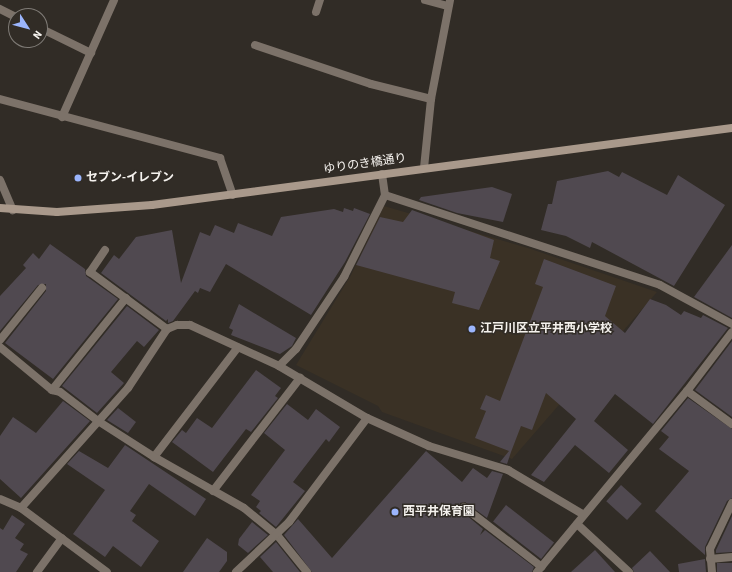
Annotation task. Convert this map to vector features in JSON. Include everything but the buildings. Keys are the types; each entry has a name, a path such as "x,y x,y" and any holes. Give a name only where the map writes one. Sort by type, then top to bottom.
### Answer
{"main road":[{"name":"ゆりのき橋通り","path":"0,208 13,210 98,210 233,194 732,128"}],"street":[{"path":"62,117 114,0"},
{"path":"316,12 320,0"},
{"path":"424,168 431,99 449,3 425,0"},
{"path":"48,32 91,53"},
{"path":"256,45 371,84 431,99"},
{"path":"0,99 62,117 220,158 233,194"},
{"path":"279,366 296,349 344,276 385,195 382,174"},
{"path":"0,180 13,210"},
{"path":"385,195 660,285 732,324"},
{"path":"105,250 90,272 167,329"},
{"path":"0,340 42,288"},
{"path":"52,390 126,298"},
{"path":"21,508 128,388 167,329 177,325 190,325 279,366 367,418 429,446 508,470 584,515"},
{"path":"464,507 539,569 687,391 732,332"},
{"path":"0,347 52,390 60,392 98,421 154,457 244,508 277,535 307,572"},
{"path":"154,457 238,347"},
{"path":"213,491 300,378"},
{"path":"687,391 732,424"},
{"path":"236,572 277,535 289,522 367,418"},
{"path":"0,499 21,508 107,572"},
{"path":"712,572 710,549 732,503"},
{"path":"577,524 629,572"},
{"path":"37,572 62,538"},
{"path":"710,559 732,557"}],"shaded area":[{"name":"江戸川区立平井西小学校","path":"384,206 528,248 657,292 512,459 382,412 378,406 296,365 351,275"}],"place":[{"name":"セブン-イレブン","path":"78,178"},
{"name":"江戸川区立平井西小学校","path":"472,329"},
{"name":"西平井保育園","path":"395,512"}]}
